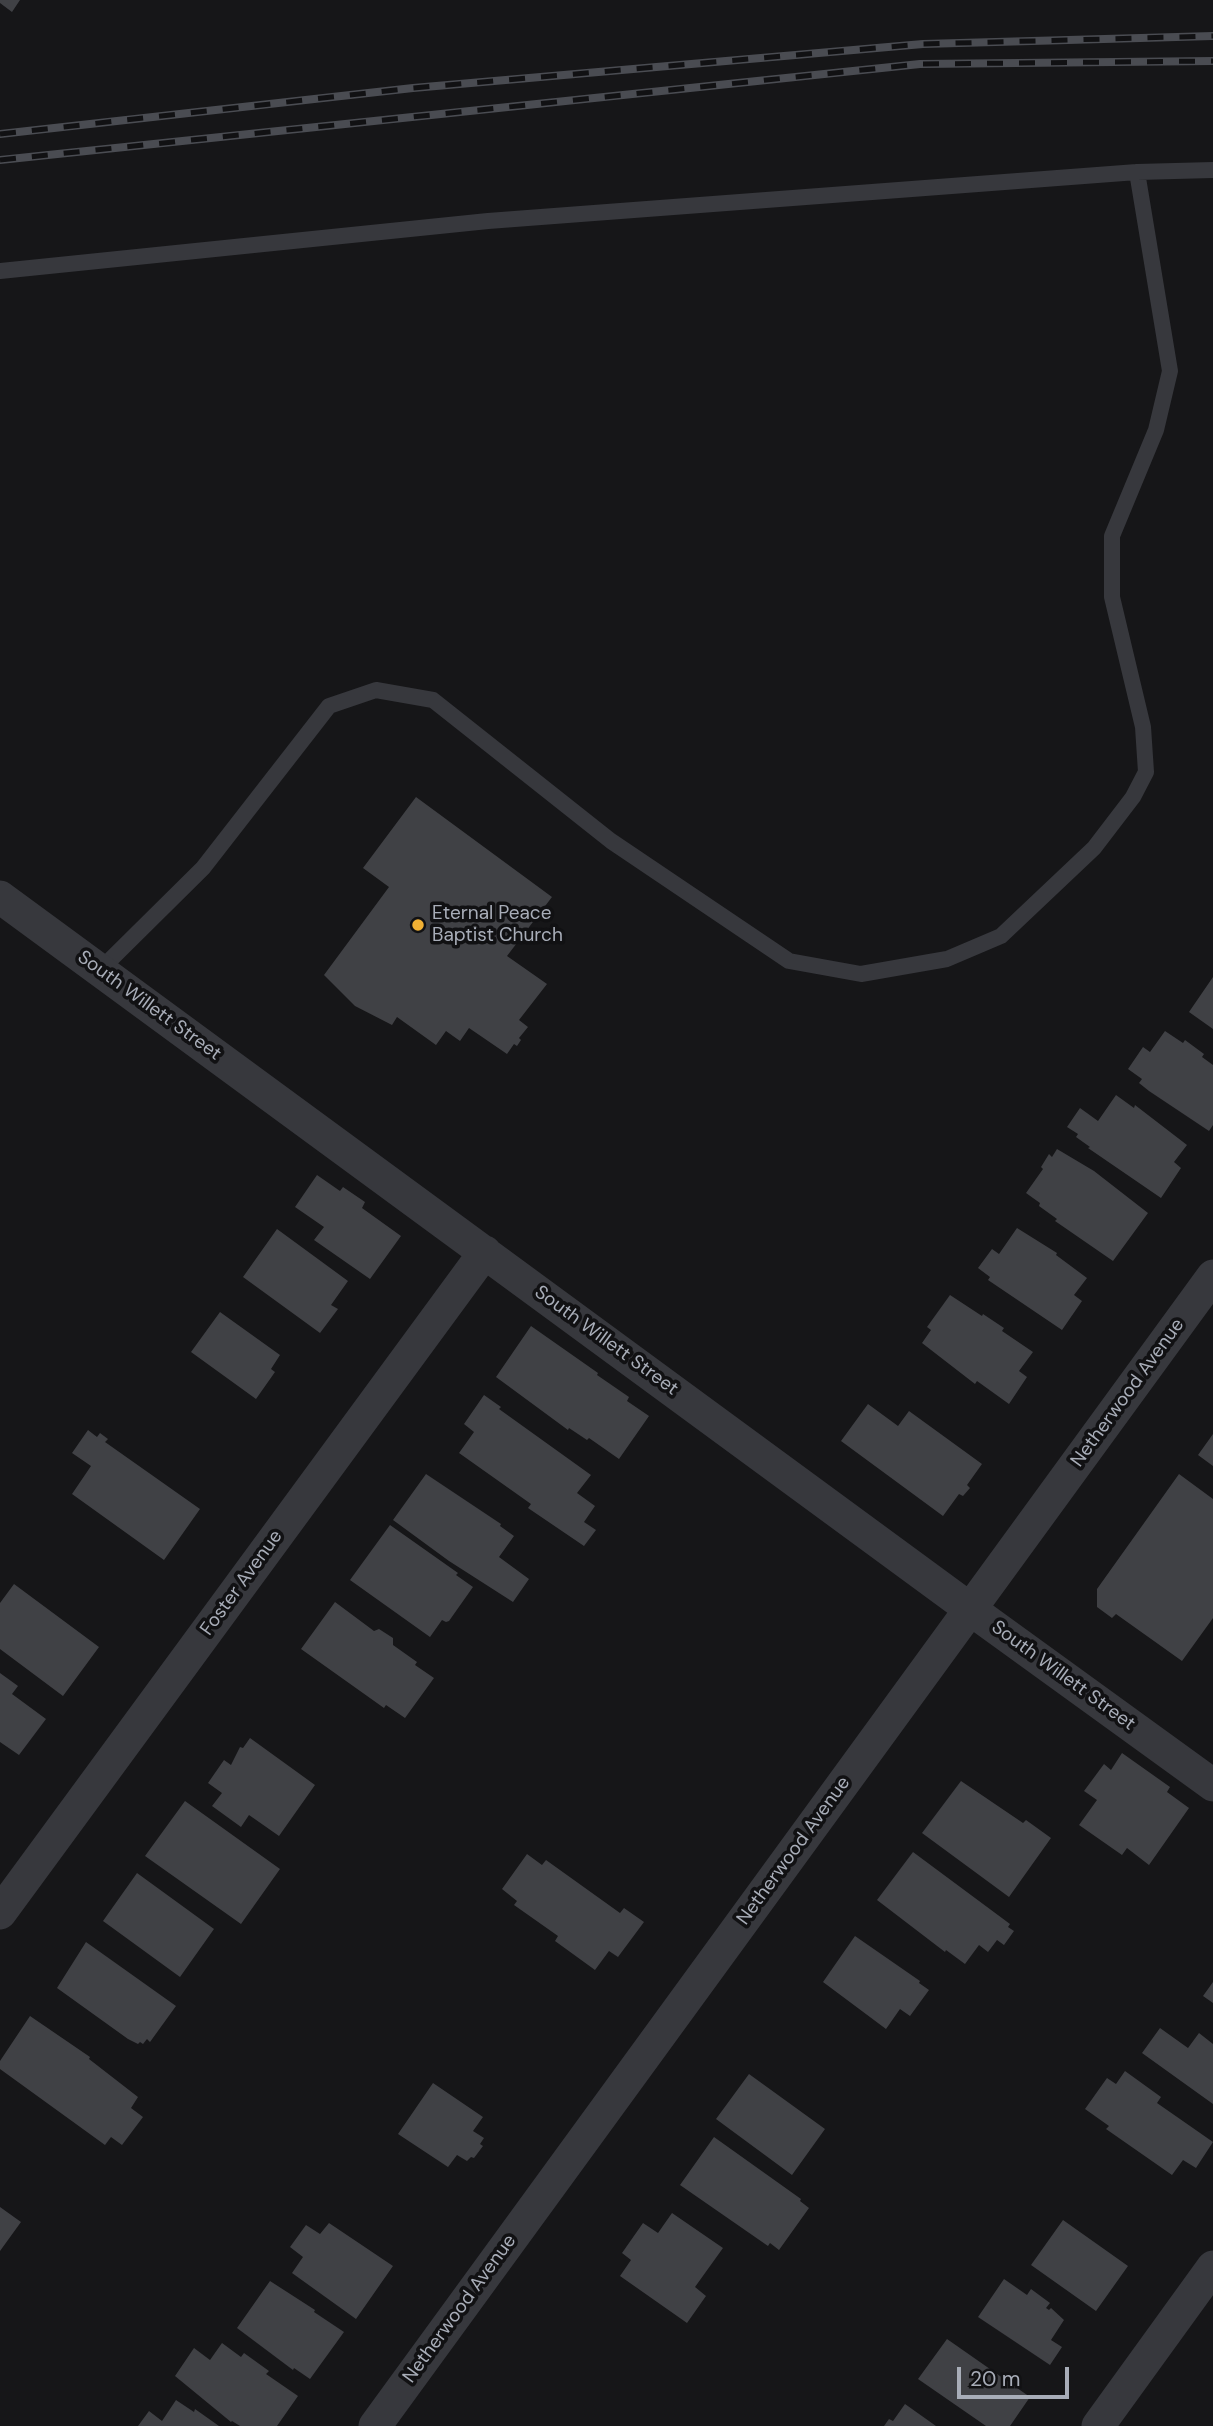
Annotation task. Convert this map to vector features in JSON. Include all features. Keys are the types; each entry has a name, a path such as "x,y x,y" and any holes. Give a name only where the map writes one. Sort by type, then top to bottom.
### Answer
{"street":[{"name":"South Willett Street","path":"0,897 970,1609 1213,1784"},
{"name":"Foster Avenue","path":"0,1913 485,1252"},
{"name":"Netherwood Avenue","path":"375,2426 1213,1276"},
{"path":"1098,2426 1213,2267"}],"lane":[{"path":"0,271 488,221 1137,172 1213,170"},
{"path":"100,970 203,868 329,706 376,690 433,700 611,841 789,961 861,974 947,959 1001,936 1094,848 1133,797 1146,772 1143,727 1112,597 1112,536 1156,430 1170,371 1137,172"}],"building":[{"path":"0,0 20,0 12,12 0,3"},
{"path":"416,797 552,897 507,956 547,984 519,1020 528,1027 519,1038 521,1040 517,1046 514,1044 507,1054 469,1028 460,1041 446,1031 436,1045 397,1017 392,1025 355,1006 324,975 389,887 363,868"},
{"path":"1213,977 1213,1029 1189,1012"},
{"path":"1165,1031 1183,1043 1185,1040 1204,1054 1202,1057 1213,1065 1213,1125 1209,1131 1149,1091 1139,1083 1142,1079 1128,1069 1143,1047 1150,1052"},
{"path":"1116,1095 1134,1108 1135,1105 1187,1145 1174,1162 1181,1168 1161,1198 1088,1148 1090,1147 1076,1137 1078,1134 1067,1127 1080,1108 1098,1121"},
{"path":"1057,1149 1094,1171 1148,1213 1113,1261 1055,1221 1057,1219 1026,1193 1043,1169 1041,1167 1049,1154 1052,1157"},
{"path":"317,1175 340,1191 343,1187 365,1202 362,1208 401,1236 370,1279 314,1240 324,1227 295,1207"},
{"path":"1017,1228 1057,1253 1056,1255 1087,1278 1074,1295 1082,1301 1062,1330 988,1280 990,1277 978,1268 992,1249 999,1254"},
{"path":"277,1229 348,1281 331,1305 338,1309 320,1333 243,1277"},
{"path":"950,1295 1004,1328 1002,1331 1033,1352 1019,1371 1027,1377 1009,1404 977,1381 975,1384 922,1343 931,1330 927,1327"},
{"path":"220,1312 280,1355 271,1369 275,1372 256,1399 191,1352"},
{"path":"531,1326 598,1373 597,1375 629,1397 627,1401 649,1416 619,1459 589,1438 587,1440 569,1428 568,1430 496,1377"},
{"path":"484,1395 501,1407 499,1409 591,1475 577,1493 595,1506 584,1522 596,1530 584,1546 528,1508 531,1504 459,1453 474,1432 464,1424"},
{"path":"868,1404 898,1426 909,1411 982,1464 967,1485 970,1488 963,1496 959,1494 943,1516 841,1441"},
{"path":"88,1430 97,1437 100,1433 108,1439 105,1442 200,1509 164,1560 72,1494 91,1466 72,1453"},
{"path":"1213,1434 1213,1466 1198,1455"},
{"path":"426,1474 501,1524 500,1526 514,1536 499,1557 529,1579 513,1602 449,1561 393,1520"},
{"path":"1179,1474 1213,1499 1213,1618 1182,1661 1116,1614 1112,1618 1097,1607 1097,1589"},
{"path":"390,1525 458,1573 456,1575 473,1587 449,1621 442,1620 430,1637 350,1580"},
{"path":"14,1584 99,1647 63,1696 0,1649 0,1603"},
{"path":"335,1602 374,1631 379,1629 393,1638 393,1645 434,1678 405,1718 386,1705 384,1708 301,1649"},
{"path":"0,1673 18,1686 12,1694 46,1719 19,1755 0,1742"},
{"path":"250,1738 315,1785 279,1836 249,1815 241,1827 212,1806 222,1793 208,1783 224,1760 231,1765 240,1747 243,1748"},
{"path":"1122,1753 1170,1787 1167,1792 1189,1808 1149,1865 1127,1848 1122,1855 1079,1825 1097,1800 1084,1791 1104,1764 1111,1770"},
{"path":"961,1781 1023,1823 1026,1820 1051,1838 1009,1897 922,1833"},
{"path":"185,1801 280,1869 241,1924 145,1856"},
{"path":"913,1852 1010,1924 1008,1927 1014,1931 1004,1945 997,1940 988,1952 979,1945 965,1964 877,1900"},
{"path":"527,1854 542,1865 546,1860 620,1913 624,1908 644,1922 618,1957 609,1951 595,1970 555,1941 558,1936 514,1905 517,1901 502,1889"},
{"path":"137,1873 214,1929 180,1977 103,1921"},
{"path":"855,1936 929,1990 910,2016 900,2009 886,2029 823,1982"},
{"path":"86,1942 176,2006 150,2042 147,2039 143,2044 138,2044 128,2039 57,1988"},
{"path":"1213,1982 1213,2003 1203,1996"},
{"path":"30,2016 90,2057 89,2059 138,2097 131,2108 143,2117 122,2145 111,2137 105,2145 0,2069 0,2061"},
{"path":"1160,2028 1188,2048 1199,2033 1213,2044 1213,2104 1142,2053"},
{"path":"1125,2071 1161,2097 1157,2103 1213,2142 1196,2168 1183,2160 1172,2175 1106,2129 1109,2126 1085,2109 1107,2078 1116,2084"},
{"path":"749,2074 825,2129 792,2175 716,2119"},
{"path":"433,2083 483,2117 473,2131 484,2138 480,2144 483,2146 474,2158 471,2157 467,2161 457,2155 448,2167 398,2134"},
{"path":"714,2137 801,2199 809,2208 779,2250 770,2243 768,2246 680,2185"},
{"path":"0,2207 21,2222 0,2251"},
{"path":"672,2213 723,2248 695,2287 706,2296 687,2323 620,2276 631,2260 622,2253 643,2223 658,2233"},
{"path":"1063,2220 1128,2266 1096,2311 1031,2265"},
{"path":"329,2223 393,2266 356,2319 292,2273 303,2257 290,2247 306,2225 320,2234"},
{"path":"1004,2279 1027,2295 1031,2289 1050,2303 1046,2308 1051,2308 1064,2320 1051,2340 1062,2347 1050,2365 978,2317"},
{"path":"270,2281 344,2332 310,2379 294,2368 293,2370 237,2328"},
{"path":"947,2339 1030,2397 1010,2426 986,2426 918,2379"},
{"path":"222,2343 241,2357 244,2353 269,2371 266,2374 298,2396 277,2426 240,2426 231,2422 175,2376 194,2348 210,2360"},
{"path":"176,2400 194,2412 195,2409 219,2426 138,2426 149,2411 162,2421"},
{"path":"905,2404 936,2426 884,2426 889,2419 893,2421"}],"railway":[{"path":"0,134 413,88 923,44 1213,36"},
{"path":"0,160 920,64 1213,61"}],"place":[{"name":"Eternal Peace Baptist Church","path":"418,925"}]}
